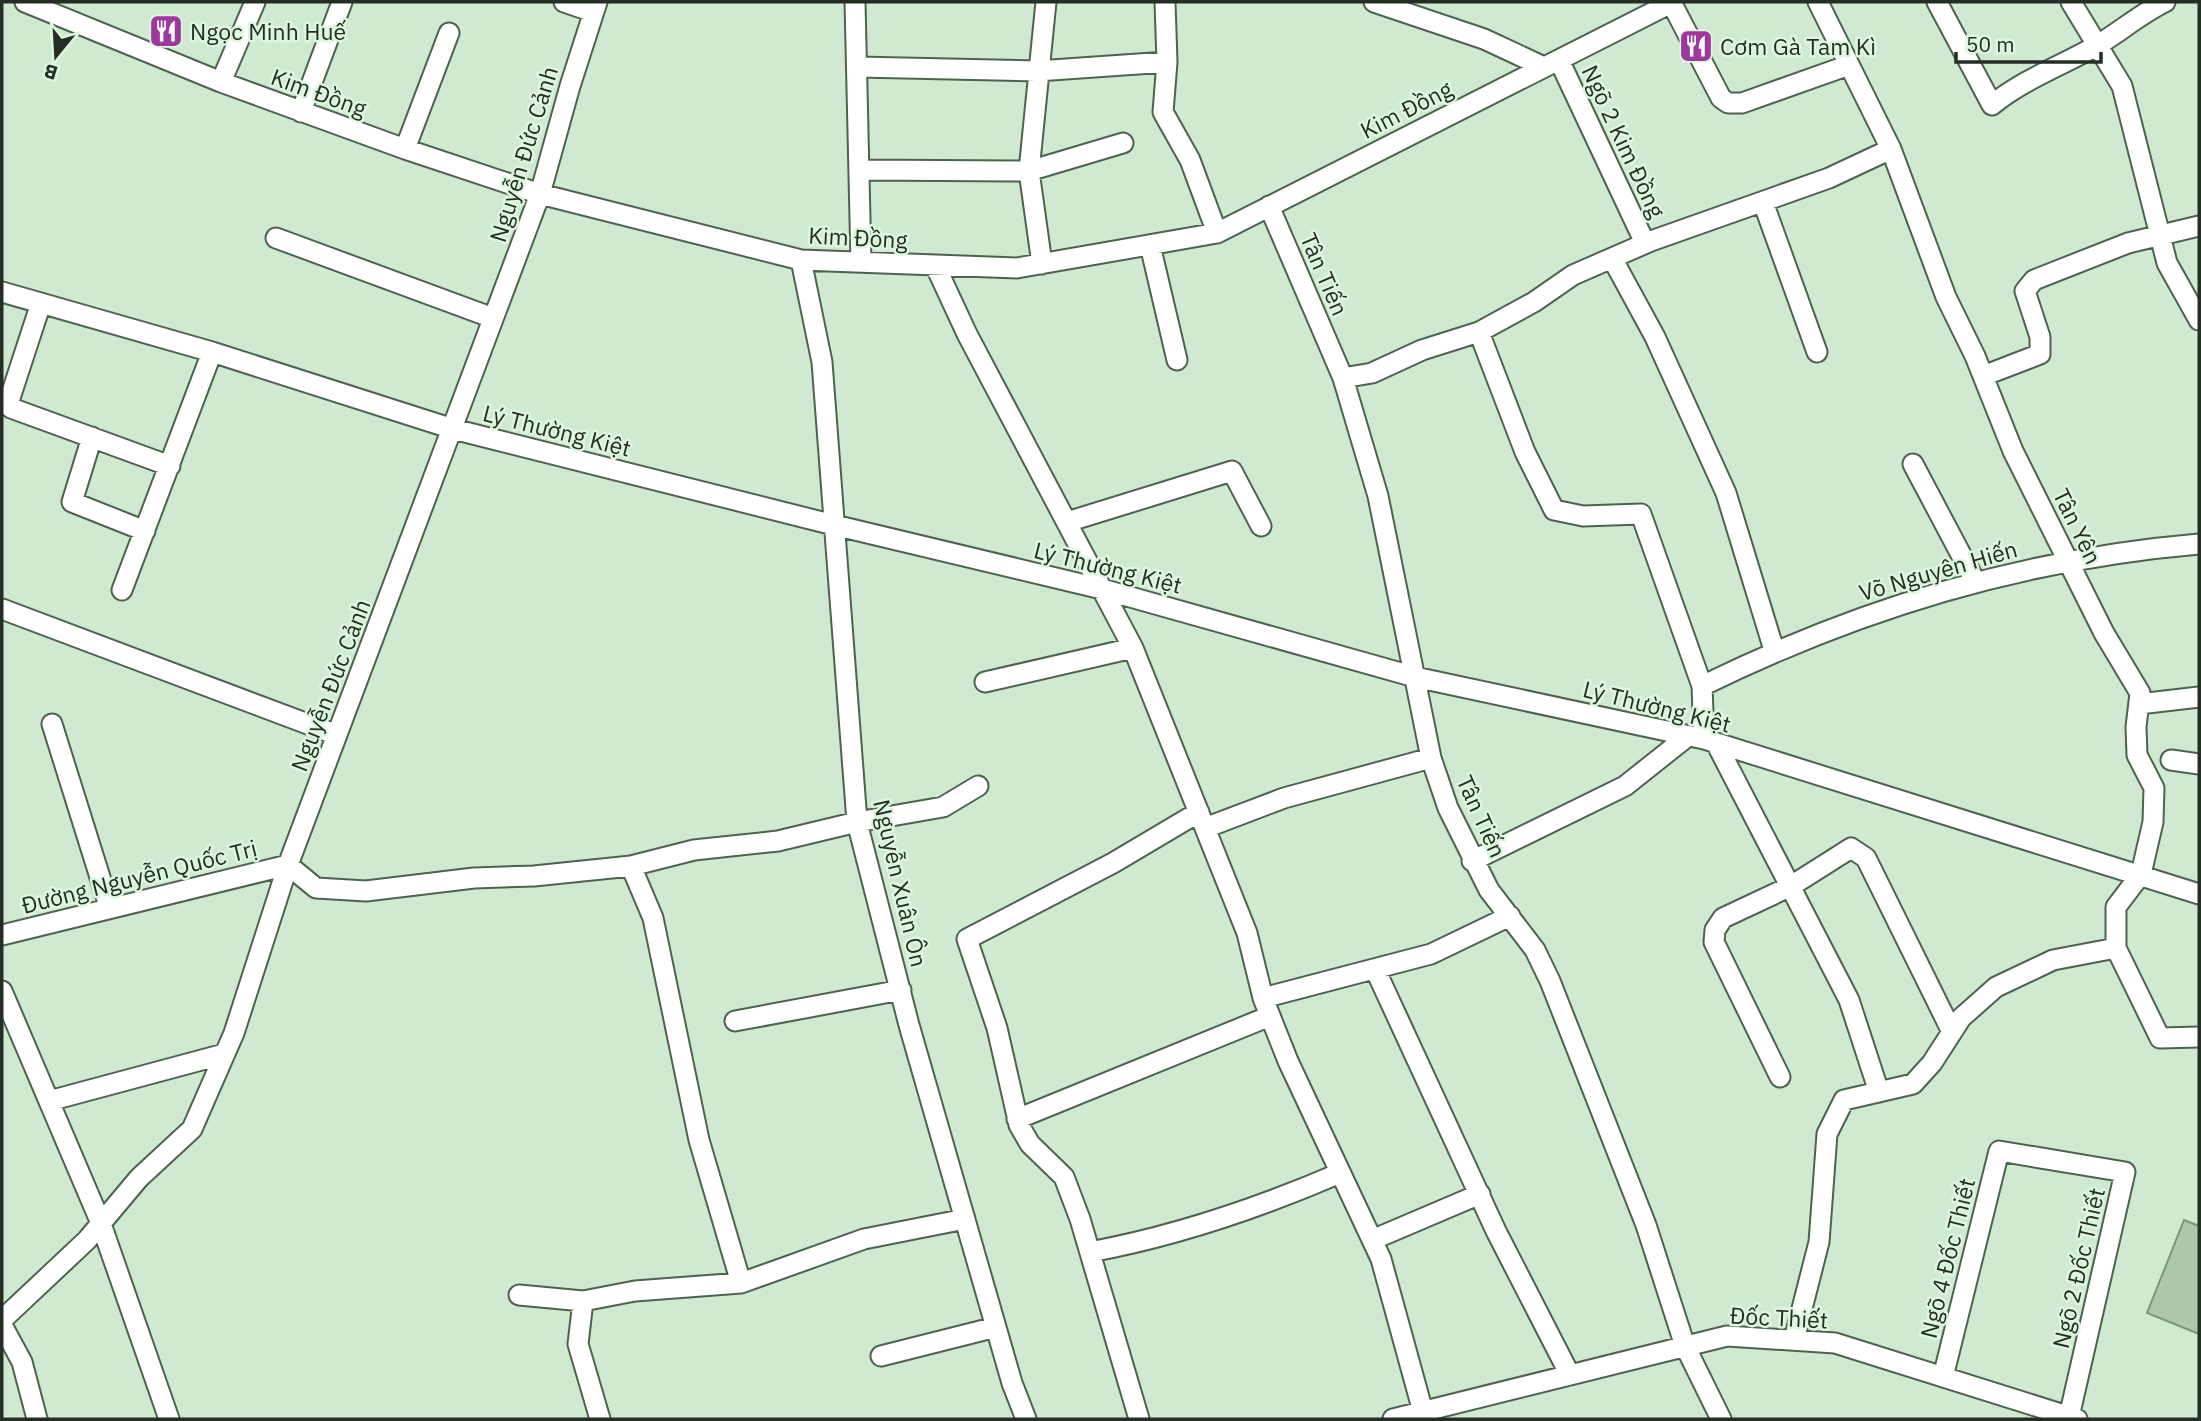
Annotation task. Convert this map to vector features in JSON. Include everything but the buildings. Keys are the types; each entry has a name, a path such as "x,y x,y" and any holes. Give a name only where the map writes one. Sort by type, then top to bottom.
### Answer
{"street":[{"name":"Kim Đồng","path":"25,2 64,9 221,82 405,149 540,194 801,260 1017,268 1217,233 1664,4"},
{"path":"221,82 255,2"},
{"path":"301,112 342,2"},
{"path":"564,2 595,7"},
{"path":"855,2 861,262"},
{"path":"1042,264 1029,171 1046,2"},
{"path":"1165,2 1167,62 1163,112 1190,160 1217,233"},
{"path":"1374,2 1551,63"},
{"name":"Tân Yên","path":"1818,2 1891,149 1946,297 1983,376 2013,451 2104,633 2140,693 2137,755 2154,788 2153,822 2141,874 2116,907 2116,948 2160,1038 2199,1037"},
{"path":"1937,2 1992,105 2016,86 2097,45 2146,10 2165,2"},
{"path":"2071,2 2122,86 2167,263 2199,320"},
{"path":"1664,4 1721,98 1728,103 1742,103 1849,65"},
{"name":"Nguyễn Đức Cảnh","path":"2,1323 87,1240 100,1221 139,1178 192,1129 225,1055 288,865 540,194 595,7"},
{"path":"405,149 449,33"},
{"path":"858,67 1037,71 1167,62"},
{"name":"Ngõ 2 Kim Đồng","path":"1551,63 1645,243"},
{"path":"859,170 1029,171 1123,144"},
{"path":"1343,378 1372,373 1422,350 1479,332 1534,302 1573,275 1645,243 1829,178 1891,149"},
{"path":"1763,202 1817,352"},
{"name":"Tân Tiến","path":"1269,206 1343,378 1378,496 1431,758 1448,808 1472,861 1489,890 1535,950 1569,1026 1646,1225 1685,1346 1721,1419"},
{"path":"1983,376 2040,354 2037,324 2025,291 2034,280 2128,243 2199,226"},
{"path":"276,238 493,318"},
{"path":"1150,245 1177,360"},
{"path":"1612,258 1655,337 1726,494 1774,650"},
{"name":"Nguyễn Xuân Ôn","path":"801,260 822,362 857,821 965,1219 1026,1419"},
{"path":"935,265 967,334 1133,648 1247,933 1266,1007 1381,1259 1424,1416"},
{"name":"Lý Thường Kiệt","path":"2,292 212,352 453,429 1102,589 1415,677 1703,740 2199,894"},
{"path":"41,303 10,404 14,410 170,466"},
{"path":"1479,332 1525,452 1554,510 1583,516 1641,514 1702,686 1703,740 1791,886 1849,1000 1878,1092"},
{"path":"122,590 212,352"},
{"path":"92,437 72,502 145,531"},
{"path":"1913,464 1975,581"},
{"path":"1068,522 1231,471 1261,526"},
{"name":"Võ Nguyên Hiến","path":"1702,686 1774,650 1885,607 1975,581 2131,550 2199,544"},
{"path":"2,608 337,735"},
{"path":"985,682 1133,648"},
{"path":"2139,704 2199,697"},
{"path":"52,724 109,906"},
{"path":"1472,861 1625,786 1703,740"},
{"path":"1139,1419 1090,1252 1064,1177 1030,1144 1017,1119 997,1028 967,939 1202,820 1431,758"},
{"path":"2171,760 2199,764"},
{"path":"288,865 316,888 366,891 474,878 534,876 631,866 694,850 778,841 857,821 943,807 978,786"},
{"path":"1780,1077 1713,936 1723,918 1791,886 1847,850 1855,849 1863,853 1952,1032"},
{"name":"Đường Nguyễn Quốc Trị","path":"2,935 109,906 288,865"},
{"path":"631,866 653,918 699,1140 740,1283"},
{"path":"1017,1119 1266,1007 1375,969 1432,954 1510,916"},
{"path":"1794,1340 1819,1242 1827,1134 1844,1100 1913,1084 1932,1063 1961,1018 1996,987 2053,960 2116,948"},
{"path":"1375,969 1480,1194 1570,1375"},
{"path":"735,1021 901,990"},
{"path":"2,991 100,1221 169,1419"},
{"path":"49,1101 225,1055"},
{"name":"Ngõ 4 Đốc Thiết","path":"1943,1377 1999,1151"},
{"name":"Ngõ 2 Đốc Thiết","path":"1999,1151 2125,1172 2073,1418"},
{"path":"1090,1252 1157,1239 1266,1205 1340,1173"},
{"path":"1371,1240 1480,1194"},
{"path":"519,1295 583,1301 635,1291 740,1283 864,1239 965,1219"},
{"path":"583,1301 578,1345 600,1419"},
{"path":"2,1323 22,1362 37,1419"},
{"path":"881,1356 996,1326"},
{"name":"Đốc Thiết","path":"1393,1419 1424,1416 1570,1375 1727,1336 1835,1343 2073,1418"}],"place":[{"name":"Ngọc Minh Huế","path":"166,31"},
{"name":"Cơm Gà Tam Kì","path":"1696,46"}]}
